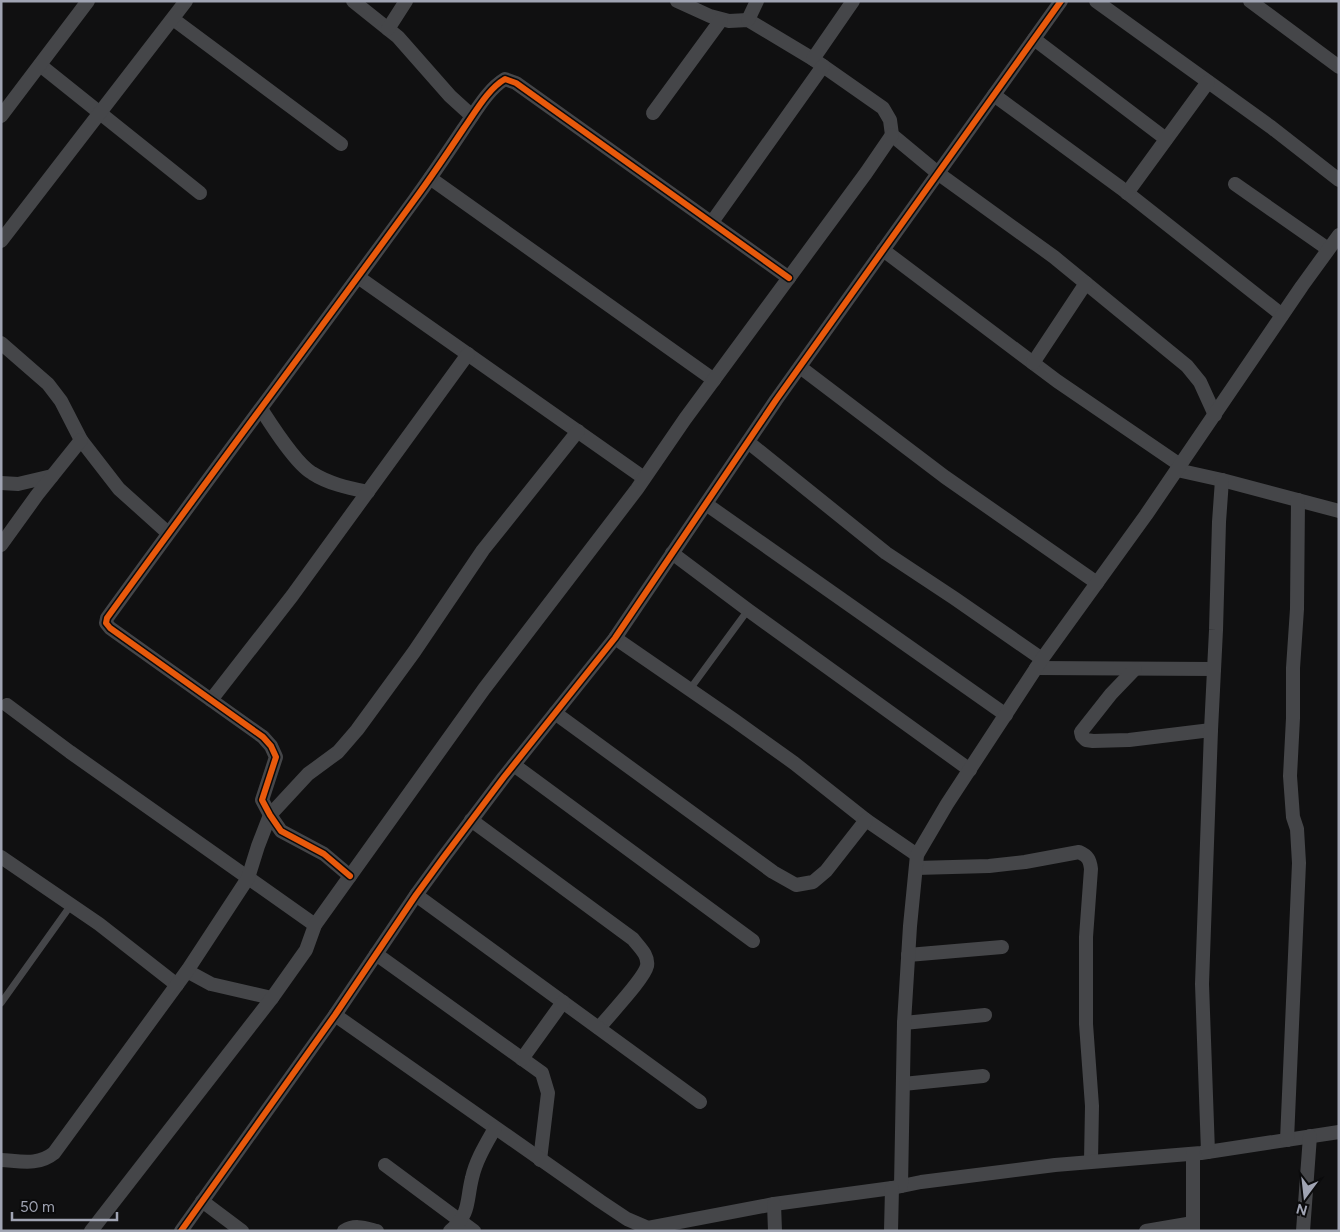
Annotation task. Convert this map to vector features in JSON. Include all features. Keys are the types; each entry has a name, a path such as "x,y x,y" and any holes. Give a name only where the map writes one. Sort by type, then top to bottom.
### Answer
{"street":[{"path":"2,115 88,1"},
{"path":"1,241 102,113 186,1"},
{"path":"353,1 398,37 450,96 472,116"},
{"path":"388,29 406,1"},
{"path":"678,1 721,20 748,20 818,62 883,108 890,120 892,134 938,174 1054,257 1186,366 1200,382 1215,415"},
{"path":"748,20 757,1"},
{"path":"712,222 818,62 853,1"},
{"path":"181,1231 335,1015 416,895 514,764 615,638 800,367 1061,1"},
{"path":"1096,1 1270,127 1339,180"},
{"path":"1252,2 1339,67"},
{"path":"173,19 341,144"},
{"path":"653,113 721,20"},
{"path":"1034,39 1166,140"},
{"path":"40,65 200,193"},
{"path":"350,876 324,854 282,831 270,816 262,800 276,757 271,746 263,737 110,628 106,623 107,618 168,533 358,277 430,178 472,116 496,84 505,79 516,83 789,278"},
{"path":"1127,193 1208,82"},
{"path":"994,95 1127,193 1282,315"},
{"path":"91,1231 272,998 306,950 315,925 484,689 644,478 866,173 892,134"},
{"path":"430,178 714,380"},
{"path":"1235,184 1328,249"},
{"path":"891,1231 897,1187 903,1084 904,1022 916,861 970,770 1039,664 1215,415 1339,234"},
{"path":"883,250 1033,363 1178,467 1339,511"},
{"path":"358,277 644,478"},
{"path":"1033,363 1086,283"},
{"path":"1,343 48,384 61,401 81,440 119,489 168,533"},
{"path":"210,700 292,596 468,354"},
{"path":"800,367 945,477 1097,583"},
{"path":"261,409 276,432 310,473 334,484 368,492"},
{"path":"1,1160 34,1163 45,1160 54,1153 187,972 248,878 270,816 308,774 338,752 357,730 414,652 483,550 578,432"},
{"path":"1,545 81,440"},
{"path":"748,442 886,553 954,598 1039,664 1135,669 1214,669"},
{"path":"1,483 18,484 52,476"},
{"path":"1208,1152 1202,984 1222,480"},
{"path":"1287,1140 1299,863 1297,829 1293,817 1290,776 1293,668 1297,609 1298,500"},
{"path":"706,504 1006,715"},
{"path":"672,554 970,770"},
{"path":"615,638 794,763 916,861 1016,863 1079,852 1086,855 1090,860 1091,869 1086,937 1086,1024 1092,1106 1091,1161"},
{"path":"1135,669 1111,694 1081,732 1086,740 1128,740 1211,730"},
{"path":"7,704 70,752 315,925"},
{"path":"555,713 773,872 796,885 813,882 826,871 866,820"},
{"path":"514,764 753,941"},
{"path":"471,820 633,939 645,954 647,965 642,976 599,1028"},
{"path":"1,857 99,924 177,985"},
{"path":"416,895 700,1102"},
{"path":"908,955 1002,947"},
{"path":"376,954 542,1073 548,1093 540,1160"},
{"path":"187,972 211,984 272,998"},
{"path":"522,1059 563,1002"},
{"path":"335,1015 540,1160 626,1219 648,1230 774,1204 897,1187 931,1180 1091,1161 1193,1154 1339,1132"},
{"path":"904,1022 985,1015"},
{"path":"903,1084 983,1076"},
{"path":"450,1231 461,1221 469,1200 472,1179 479,1156 495,1128"},
{"path":"1303,1231 1310,1136"},
{"path":"1146,1231 1193,1227 1193,1154"},
{"path":"385,1165 474,1231"},
{"path":"202,1202 242,1231"},
{"path":"774,1204 775,1231"},
{"path":"344,1231 352,1226 377,1231"}],"lane":[{"path":"690,689 748,610"},
{"path":"1,1002 71,906"}],"cycle path":[{"path":"181,1231 335,1015 443,858 504,777 615,638 776,400 1061,1"},
{"path":"350,876 324,854 281,831 270,815 262,800 276,757 271,746 263,737 110,628 106,623 107,618 145,565 421,190 483,101 493,88 505,79 516,83 789,278"}]}
